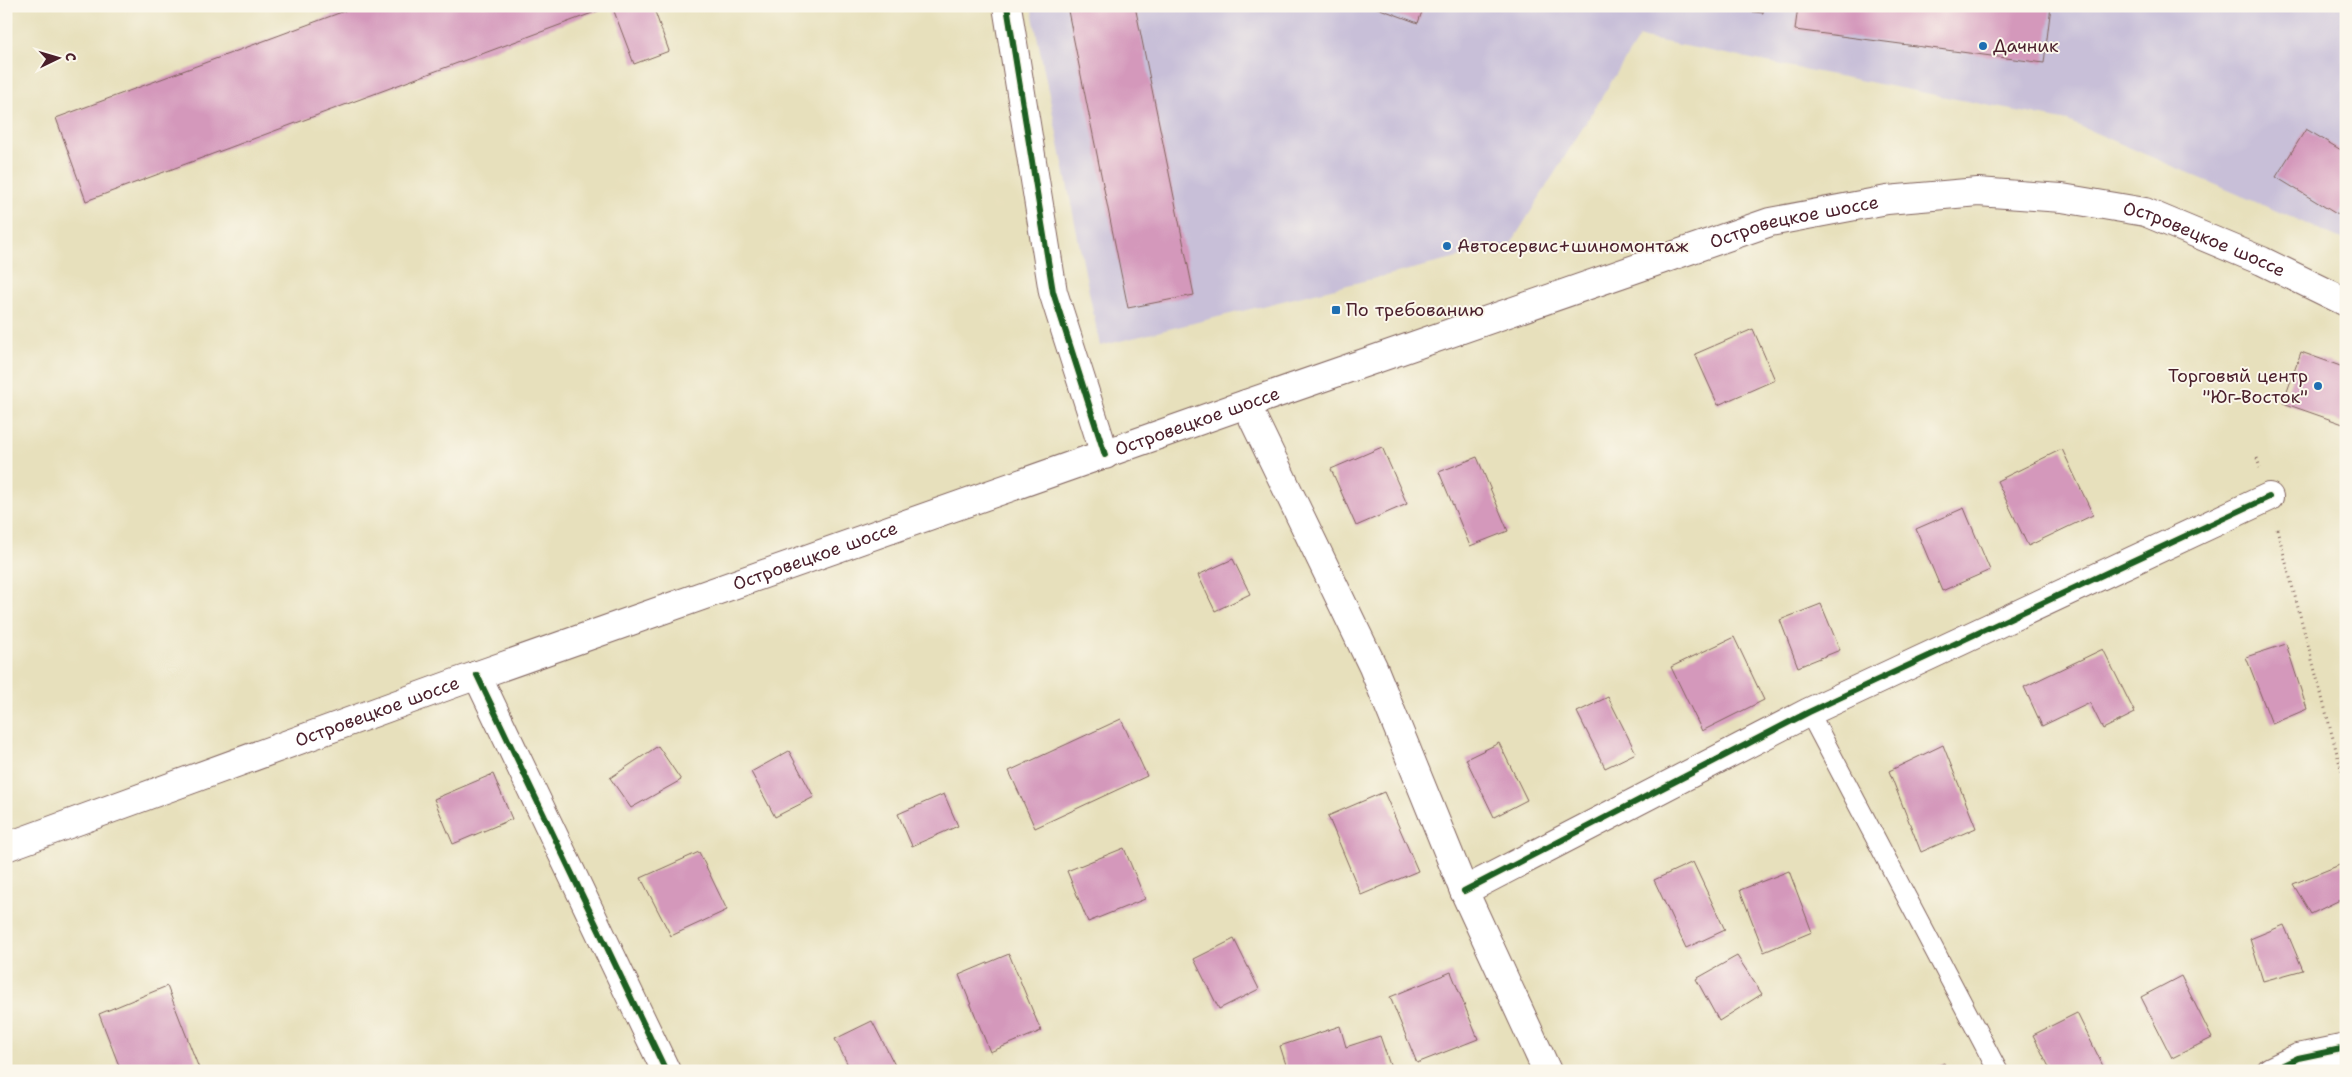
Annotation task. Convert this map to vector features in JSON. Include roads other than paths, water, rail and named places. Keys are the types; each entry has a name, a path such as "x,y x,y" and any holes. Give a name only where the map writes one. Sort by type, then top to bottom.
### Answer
{"street":[{"path":"1008,6 1053,292 1105,455"},
{"name":"Островецкое шоссе","path":"6,847 477,675 1770,222 1896,199 1978,192 2062,198 2145,212 2262,261 2346,302"},
{"path":"1246,404 1373,667 1464,891 1547,1071"},
{"path":"1464,891 1808,712 2269,497"},
{"path":"477,675 666,1071"},
{"path":"2271,1071 2298,1058 2346,1048"}],"lane":[{"path":"1808,712 1998,1071"}],"place":[{"name":"Дачник","path":"1983,46"},
{"name":"Автосервис+шиномонтаж","path":"1447,246"},
{"name":"По требованию","path":"1336,310"},
{"name":"Торговый центр \"Юг-Восток\"","path":"2318,386"}]}
